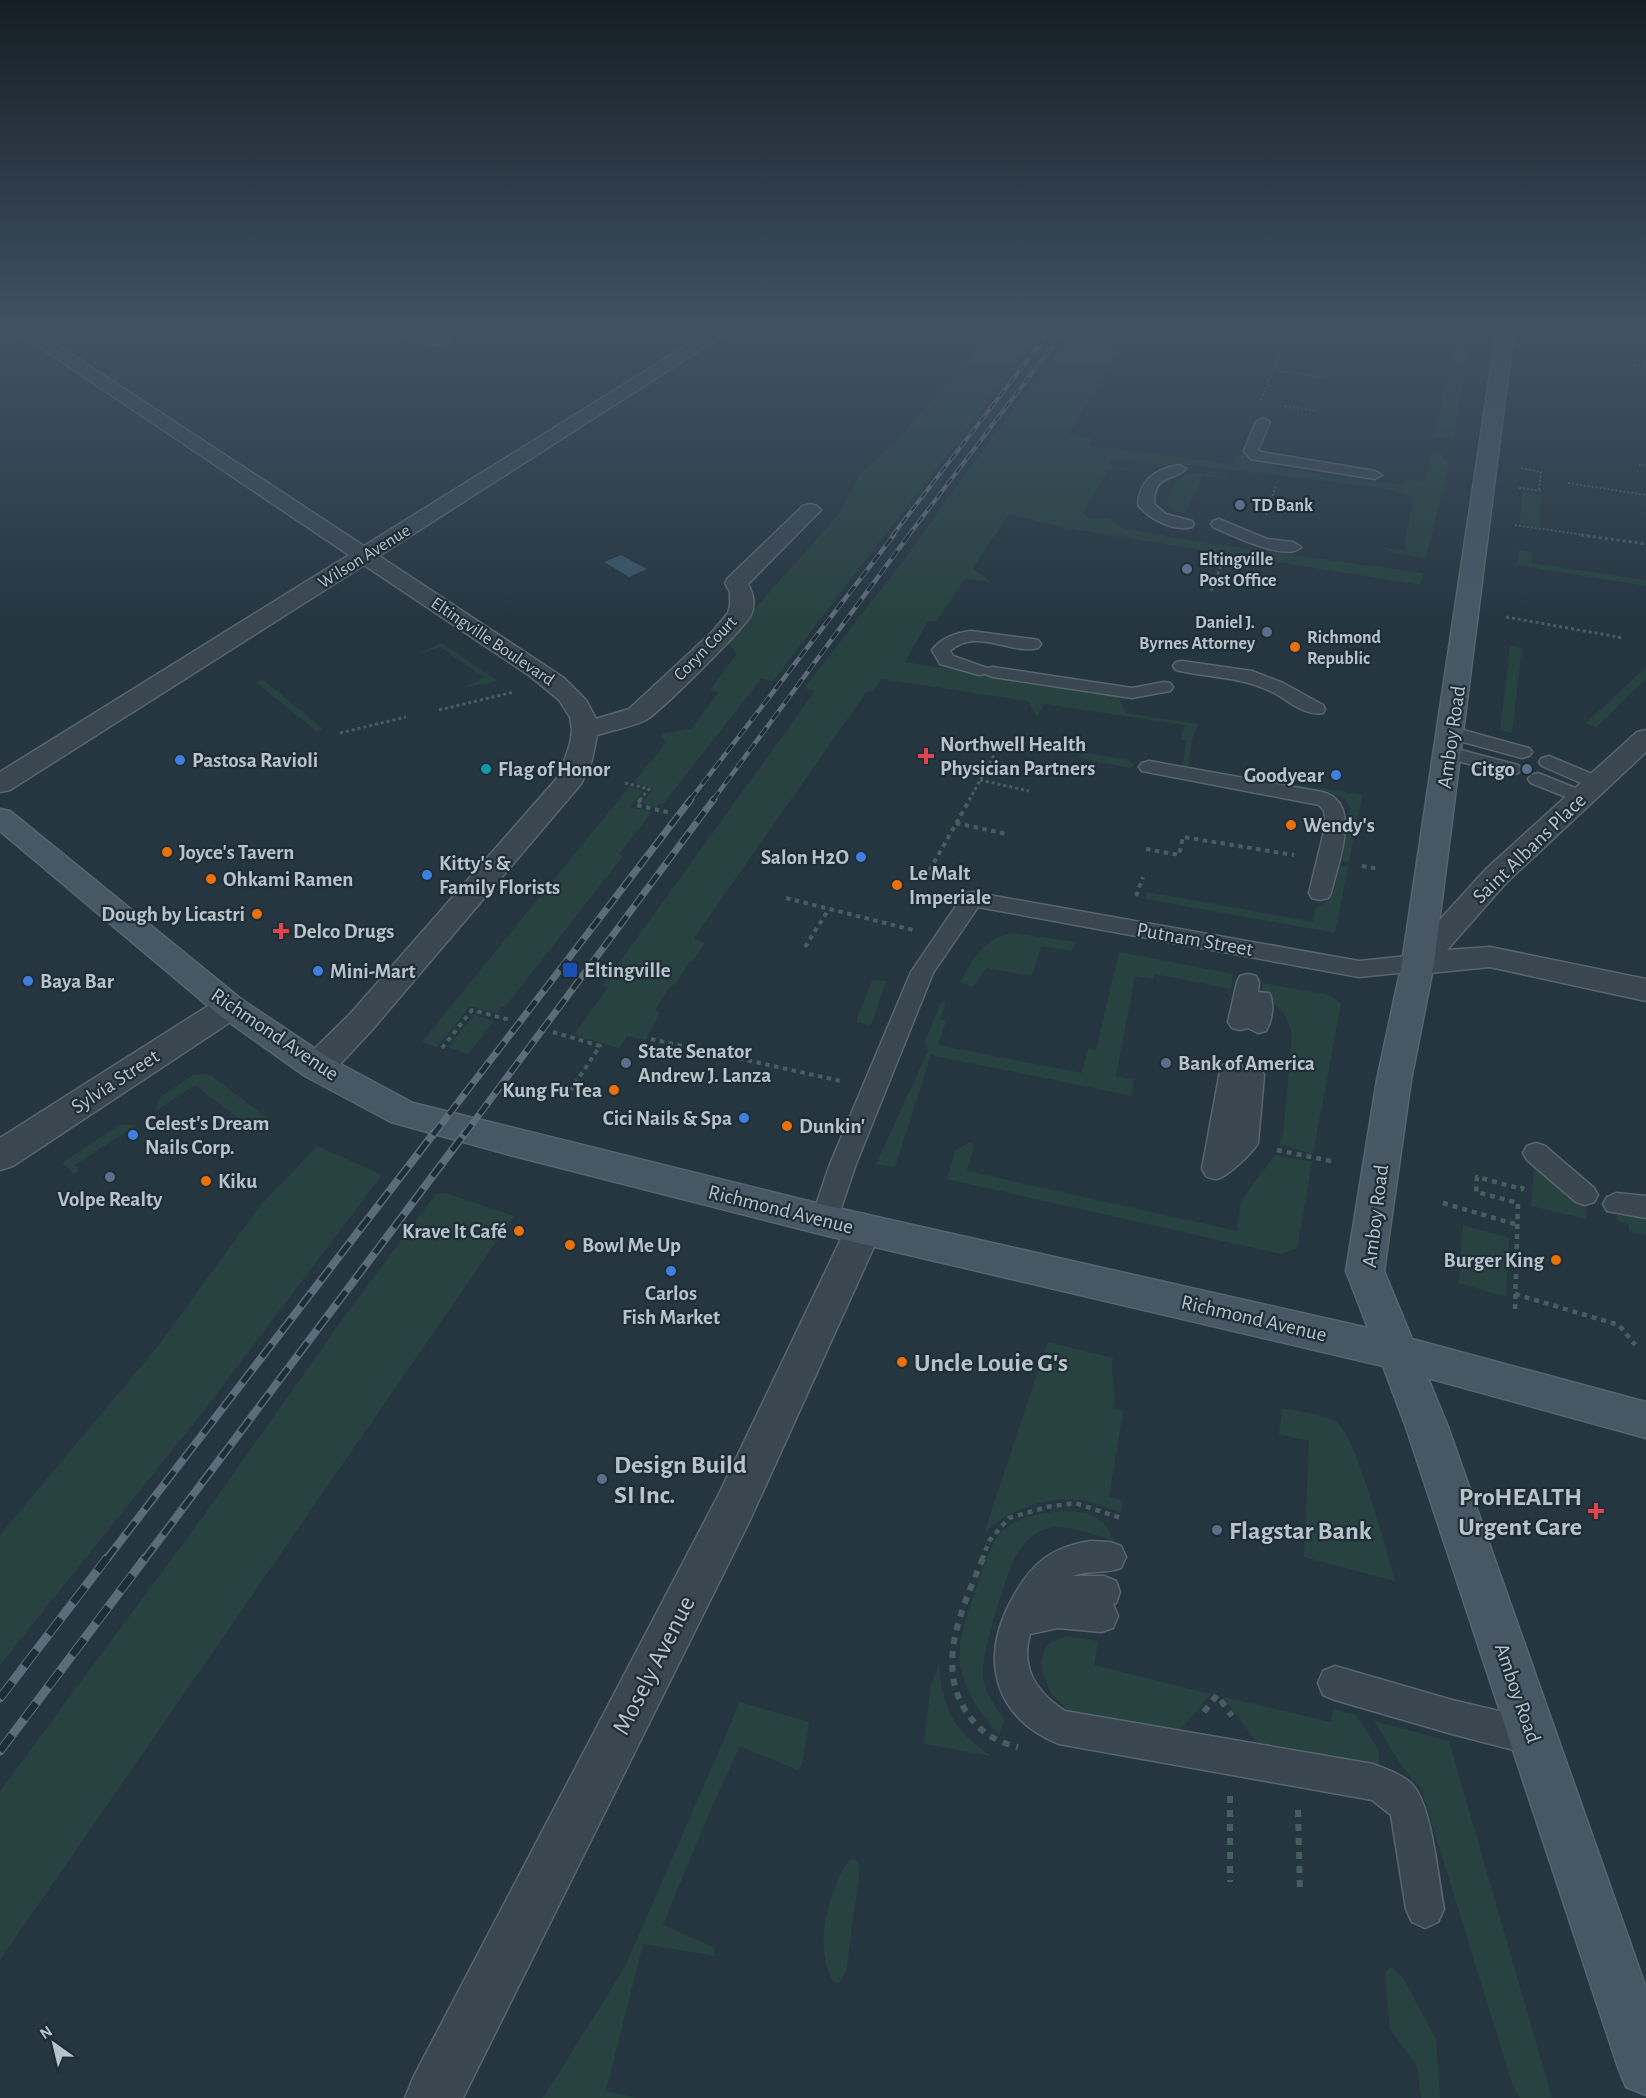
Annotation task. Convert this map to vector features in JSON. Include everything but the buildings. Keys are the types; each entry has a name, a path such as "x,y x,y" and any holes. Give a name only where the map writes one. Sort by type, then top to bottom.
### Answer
{"main road":[{"name":"Amboy Road","path":"1493,425 1418,963 1394,1080 1365,1271 1427,1427 1646,2067"},
{"name":"Richmond Avenue","path":"0,817 230,1007 317,1068 403,1113 514,1143 844,1224 1396,1352 1646,1420"}],"street":[{"name":"Eltingville Boulevard","path":"167,425 564,689 579,707 586,730"},
{"name":"Wilson Avenue","path":"0,784 572,425"},
{"name":"Coryn Court","path":"586,730 638,714 721,636 739,615 742,605 741,592 736,583 810,510"},
{"path":"317,1068 362,1022 571,778 583,754 586,730"},
{"name":"Saint Albans Place","path":"1418,963 1496,876 1646,738"},
{"path":"1418,963 1490,957 1646,990"},
{"name":"Sylvia Street","path":"0,1156 230,1007"},
{"name":"Mosely Avenue","path":"433,2098 735,1506 844,1224"}],"lane":[{"path":"1262,425 1251,452 1256,456 1375,475"},
{"path":"1140,518 1186,524 1162,508 1158,502 1172,473 1179,470"},
{"path":"1218,530 1264,543 1293,547"},
{"path":"1032,644 968,637 957,642 955,649 963,656 987,667 1132,693 1164,687"},
{"path":"1182,666 1246,675 1277,687 1316,709"},
{"path":"1449,748 1514,765 1449,748"},
{"path":"1149,767 1322,798 1332,804 1336,813 1336,823 1320,893"},
{"path":"1585,794 1541,774 1585,794"},
{"name":"Putnam Street","path":"844,1224 843,1164 922,972 972,899 1359,969 1418,963"},
{"path":"1249,1024 1254,991"},
{"path":"1215,1169 1245,1143 1242,1073"},
{"path":"1536,1152 1572,1186 1586,1195"},
{"path":"1617,1204 1646,1207"},
{"path":"1017,1623 1033,1616 1064,1610 1106,1585 1092,1556 1072,1560 1048,1573 1034,1590 1017,1623 1011,1638 1009,1655 1012,1674 1022,1696 1029,1704 1043,1718 1059,1727 1373,1782 1393,1790 1402,1798 1408,1810 1425,1909"},
{"path":"1335,1683 1452,1717 1533,1737"}],"path":[{"path":"1639,465 1646,466"},
{"path":"1520,488 1540,491 1541,472 1521,468"},
{"path":"1263,525 1277,482"},
{"path":"1568,483 1646,495"},
{"path":"1515,525 1646,544"},
{"path":"1211,591 1225,556"},
{"path":"1506,617 1624,638"},
{"path":"439,710 516,691"},
{"path":"340,733 406,717"},
{"path":"948,888 953,880 928,873 1003,739"},
{"path":"980,780 1029,791"},
{"path":"625,783 649,789 636,805 671,813"},
{"path":"956,822 1006,834"},
{"path":"1146,849 1179,855 1183,837 1305,857"},
{"path":"1136,896 1143,877"},
{"path":"786,898 922,932"},
{"path":"805,946 829,909"},
{"path":"442,1048 472,1010 510,1020"},
{"path":"553,1032 600,1046 570,1090"},
{"path":"651,1039 843,1082"},
{"path":"1277,1150 1331,1161"},
{"path":"1515,1309 1518,1203 1476,1192 1477,1177 1522,1189 1523,1178"},
{"path":"1443,1203 1518,1224"},
{"path":"1515,1294 1619,1325 1635,1345"},
{"path":"1230,1792 1230,1882"},
{"path":"1298,1807 1300,1892"}],"green space":[{"path":"910,425 970,425 773,681 761,679 663,804 656,807 642,803 654,788 633,783 666,743 660,734 691,729 719,692 710,690 736,655 734,649 727,644 738,632 739,626 839,514 860,474"},
{"path":"1002,425 1074,425 1069,434 1090,438 1092,440 1090,446 1233,464 1237,455 1243,452 1280,468 1402,485 1406,479 1425,481 1432,451 1444,453 1442,458 1449,463 1426,558 1394,553 1383,548 1404,550 1413,496 1382,488 1207,467 1112,459 1109,465 1132,469 1108,471 1083,513 1086,518 1108,518 1122,528 1213,544 1423,573 1420,585 1065,528 1009,514 973,568 991,582 965,579 936,622 928,621 905,662 1118,696 1126,713 1198,724 1192,739 1188,767 1362,795 1349,862 1339,860 1351,809 1345,799 1329,792 1188,770 1182,767 1187,741 1180,739 1185,725 1044,704 1037,717 1028,701 882,679 873,692 867,691 694,938 705,943 692,962 689,962 676,984 670,986 655,1010 660,1013 646,1040 627,1036 619,1048 574,1035 608,987 603,985 815,691 804,688 903,561"},
{"path":"1437,425 1455,425 1453,438 1434,438"},
{"path":"1200,473 1227,477 1227,479 1203,475 1186,512 1192,515 1174,511 1167,502 1178,480 1186,474"},
{"path":"1522,492 1542,495 1540,527 1520,524"},
{"path":"1519,550 1532,552 1532,563 1646,580 1646,586 1517,565"},
{"path":"442,643 498,681 463,688 484,677 440,647 416,655"},
{"path":"1510,646 1522,648 1512,733 1500,730"},
{"path":"1646,667 1646,679 1596,727 1586,723"},
{"path":"263,680 322,728 318,732 257,683"},
{"path":"1087,753 1128,760 1134,765 1130,768 1078,757"},
{"path":"629,787 643,791 630,807 652,812 619,854 623,856 505,1007 501,1006 496,1013 470,1006 437,1047 422,1042"},
{"path":"1338,866 1348,867 1335,933 1146,899 1147,892 1313,922 1315,908 1328,901 1334,892"},
{"path":"1013,933 1076,942 1072,951 1041,946 1032,976 986,968 973,987 960,982 975,957 986,945"},
{"path":"1119,952 1233,974 1231,989 1154,974 1153,979 1135,976 1116,1076 1134,1080 1132,1096 931,1055 895,1167 876,1164 928,1051 925,1042 941,1002 946,1003 940,1019 946,1021 938,1045 1082,1073 1088,1049 1096,1050"},
{"path":"872,981 886,981 872,1023 868,1025 857,1022"},
{"path":"1262,983 1329,995 1341,1003 1313,1154 1279,1144 1283,1133 1292,1036 1285,1016 1262,991"},
{"path":"474,1015 494,1021 468,1054 448,1047"},
{"path":"193,1075 212,1076 266,1117 251,1128 195,1085 156,1111 160,1097"},
{"path":"119,1125 136,1125 75,1165 79,1170 74,1174 62,1163"},
{"path":"970,1142 974,1146 967,1171 1237,1231 1241,1201 1275,1155 1312,1162 1297,1248 1281,1254 947,1179 955,1151"},
{"path":"317,1146 382,1175 202,1413 0,1665 0,1535 159,1345 259,1207"},
{"path":"1534,1169 1541,1172 1568,1195 1585,1203 1586,1219 1531,1206"},
{"path":"445,1193 514,1216 0,1960 0,1791 202,1518 347,1313 436,1194"},
{"path":"1617,1210 1646,1218 1646,1235 1629,1231 1629,1224 1617,1221"},
{"path":"1463,1225 1509,1238 1506,1297 1459,1283"},
{"path":"1048,1342 1113,1358 1113,1408 1123,1411 1109,1497 1123,1501 1121,1513 1099,1504 1072,1499 1044,1502 1003,1518 983,1536"},
{"path":"1282,1408 1330,1419 1336,1422 1344,1432 1362,1471 1395,1581 1304,1557 1309,1441 1279,1434"},
{"path":"1063,1511 1080,1512 1100,1520 1110,1532 1113,1540 1082,1531 1056,1527 1033,1536 1022,1546 1012,1562 986,1648 983,1675 985,1687 1005,1720 999,1734 975,1704 960,1665 960,1645 965,1623 993,1544 1003,1530 1027,1517"},
{"path":"1066,1636 1098,1641 1094,1665 1211,1694 1179,1731 1072,1715 1051,1693 1042,1671 1041,1660 1045,1649 1051,1642"},
{"path":"939,1664 943,1693 952,1718 968,1738 992,1756 924,1744 931,1685"},
{"path":"1223,1697 1331,1722 1333,1709 1356,1715 1378,1749 1380,1768 1297,1750 1271,1755 1256,1741"},
{"path":"740,1702 809,1722 802,1765 798,1770 740,1746 707,1818 663,1925 713,1947 715,1956 643,1944 606,2091 637,2098 543,2098 625,1967"},
{"path":"1374,1721 1449,1741 1552,2098 1520,2098 1513,2086 1423,1795 1424,1790 1402,1766"},
{"path":"855,1859 860,1867 846,1972 839,1983 833,1981 828,1970 824,1931 833,1891 846,1864"},
{"path":"1392,1967 1403,1978 1436,2039 1440,2098 1421,2098 1417,2066 1390,2029 1385,1976 1386,1971"}],"water":[{"path":"621,555 647,569 629,577 604,562"}],"railway":[{"path":"892,536 978,425"},
{"path":"908,536 993,425"},
{"path":"690,800 894,535"},
{"path":"713,800 909,535"},
{"path":"433,1135 691,799"},
{"path":"464,1135 714,799"},
{"path":"106,1560 434,1133"},
{"path":"144,1560 465,1133"},
{"path":"0,1698 107,1558"},
{"path":"0,1751 145,1558"}],"place":[{"name":"TD Bank","path":"1240,505"},
{"name":"Eltingville Post Office","path":"1187,569"},
{"name":"Daniel J. Byrnes Attorney","path":"1267,632"},
{"name":"Richmond Republic","path":"1295,647"},
{"name":"Northwell Health Physician Partners","path":"926,756"},
{"name":"Pastosa Ravioli","path":"180,760"},
{"name":"Flag of Honor","path":"486,769"},
{"name":"Citgo","path":"1527,769"},
{"name":"Goodyear","path":"1336,775"},
{"name":"Wendy's","path":"1291,825"},
{"name":"Joyce's Tavern","path":"167,852"},
{"name":"Salon H2O","path":"861,857"},
{"name":"Kitty's & Family Florists","path":"427,875"},
{"name":"Ohkami Ramen","path":"211,879"},
{"name":"Le Malt Imperiale","path":"897,885"},
{"name":"Dough by Licastri","path":"257,914"},
{"name":"Delco Drugs","path":"281,931"},
{"name":"Eltingville","path":"570,970"},
{"name":"Mini-Mart","path":"318,971"},
{"name":"Baya Bar","path":"28,981"},
{"name":"State Senator Andrew J. Lanza","path":"626,1063"},
{"name":"Bank of America","path":"1166,1063"},
{"name":"Kung Fu Tea","path":"614,1090"},
{"name":"Cici Nails & Spa","path":"744,1118"},
{"name":"Dunkin'","path":"787,1126"},
{"name":"Celest's Dream Nails Corp.","path":"133,1135"},
{"name":"Volpe Realty","path":"110,1177"},
{"name":"Kiku","path":"206,1181"},
{"name":"Krave It Café","path":"519,1231"},
{"name":"Bowl Me Up","path":"570,1245"},
{"name":"Burger King","path":"1556,1260"},
{"name":"Carlos Fish Market","path":"671,1271"},
{"name":"Uncle Louie G's","path":"902,1362"},
{"name":"Design Build SI Inc.","path":"602,1479"},
{"name":"ProHEALTH Urgent Care","path":"1596,1511"},
{"name":"Flagstar Bank","path":"1217,1530"}]}
